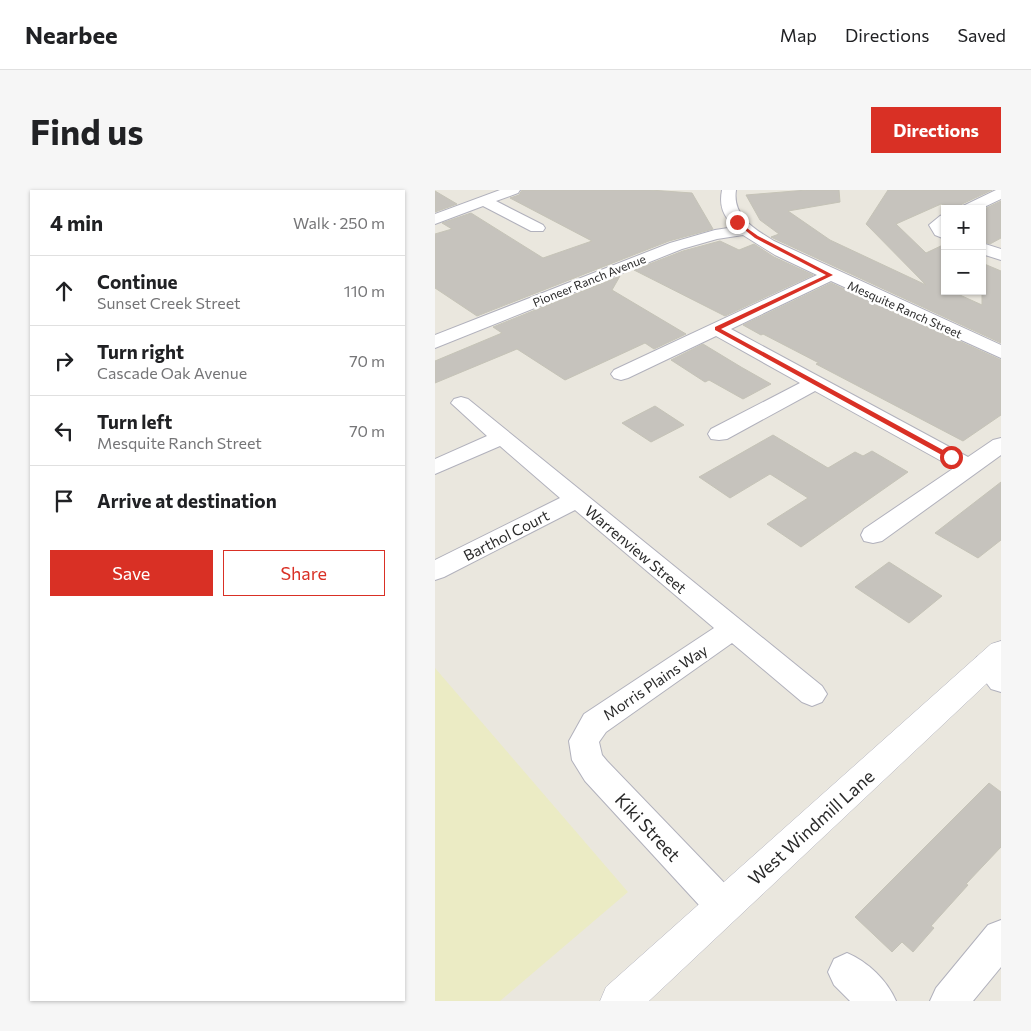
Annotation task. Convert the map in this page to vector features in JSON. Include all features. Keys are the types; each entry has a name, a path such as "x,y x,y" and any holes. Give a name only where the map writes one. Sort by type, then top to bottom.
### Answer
{"main road":[{"name":"West Windmill Lane","path":"620,1001 723,906 997,668"}],"street":[{"path":"435,219 513,190"},
{"name":"Mesquite Ranch Street","path":"729,190 727,201 729,211 737,222 770,245 830,275 1001,352"},
{"path":"976,205 1001,193"},
{"path":"484,201 537,228"},
{"name":"Pioneer Ranch Avenue","path":"435,342 676,246 715,235 747,230"},
{"path":"986,249 1001,255"},
{"path":"621,374 830,275"},
{"path":"717,328 969,467"},
{"path":"719,434 815,383"},
{"name":"Warrenview Street","path":"461,403 812,694"},
{"path":"435,467 502,437"},
{"path":"873,535 1001,445"},
{"name":"Barthol Court","path":"435,571 577,500"},
{"name":"Morris Plains Way","path":"585,741 595,723 733,629"},
{"name":"Kiki Street","path":"585,741 588,760 596,771 723,906"},
{"path":"949,1001 1001,938"},
{"path":"847,972 877,1001"}],"sand":[{"path":"435,668 628,892 500,1001 435,1001"}],"building":[{"path":"522,190 650,190 692,193 713,229 669,241 477,316 435,288 435,234 452,229 442,223 471,213 543,258 592,241 510,198 519,195"},
{"path":"807,190 839,190 840,202 788,211 830,240 926,285 866,224 888,190 992,190 961,205 941,204 896,224 926,253 941,246 941,295 960,295 982,305 982,295 986,295 986,265 1001,271 1001,343 771,237 779,234 760,220 746,195"},
{"path":"435,191 457,204 435,212"},
{"path":"1001,201 1001,238 990,244 986,242 986,208"},
{"path":"720,241 739,250 754,244 774,257 813,275 725,316 634,270 683,251"},
{"path":"620,276 612,290 686,334 654,349 645,343 565,380 517,349 435,383 435,361 502,333 493,327"},
{"path":"831,283 1001,360 1001,415 963,441 816,364 819,363 743,325"},
{"path":"703,344 771,384 743,399 709,380 705,382 671,360"},
{"path":"655,406 684,425 651,442 622,423"},
{"path":"773,435 828,468 855,452 863,456 872,451 908,472 801,547 767,524 808,498 770,474 730,498 699,477"},
{"path":"1001,482 1001,540 978,558 935,533"},
{"path":"889,562 942,596 909,623 855,587"},
{"path":"989,783 1001,792 1001,847 966,884 968,885 931,926 934,928 913,952 902,942 892,952 855,917"}],"route":[{"path":"737,222 756,237 830,275 717,328 951,457"}]}
